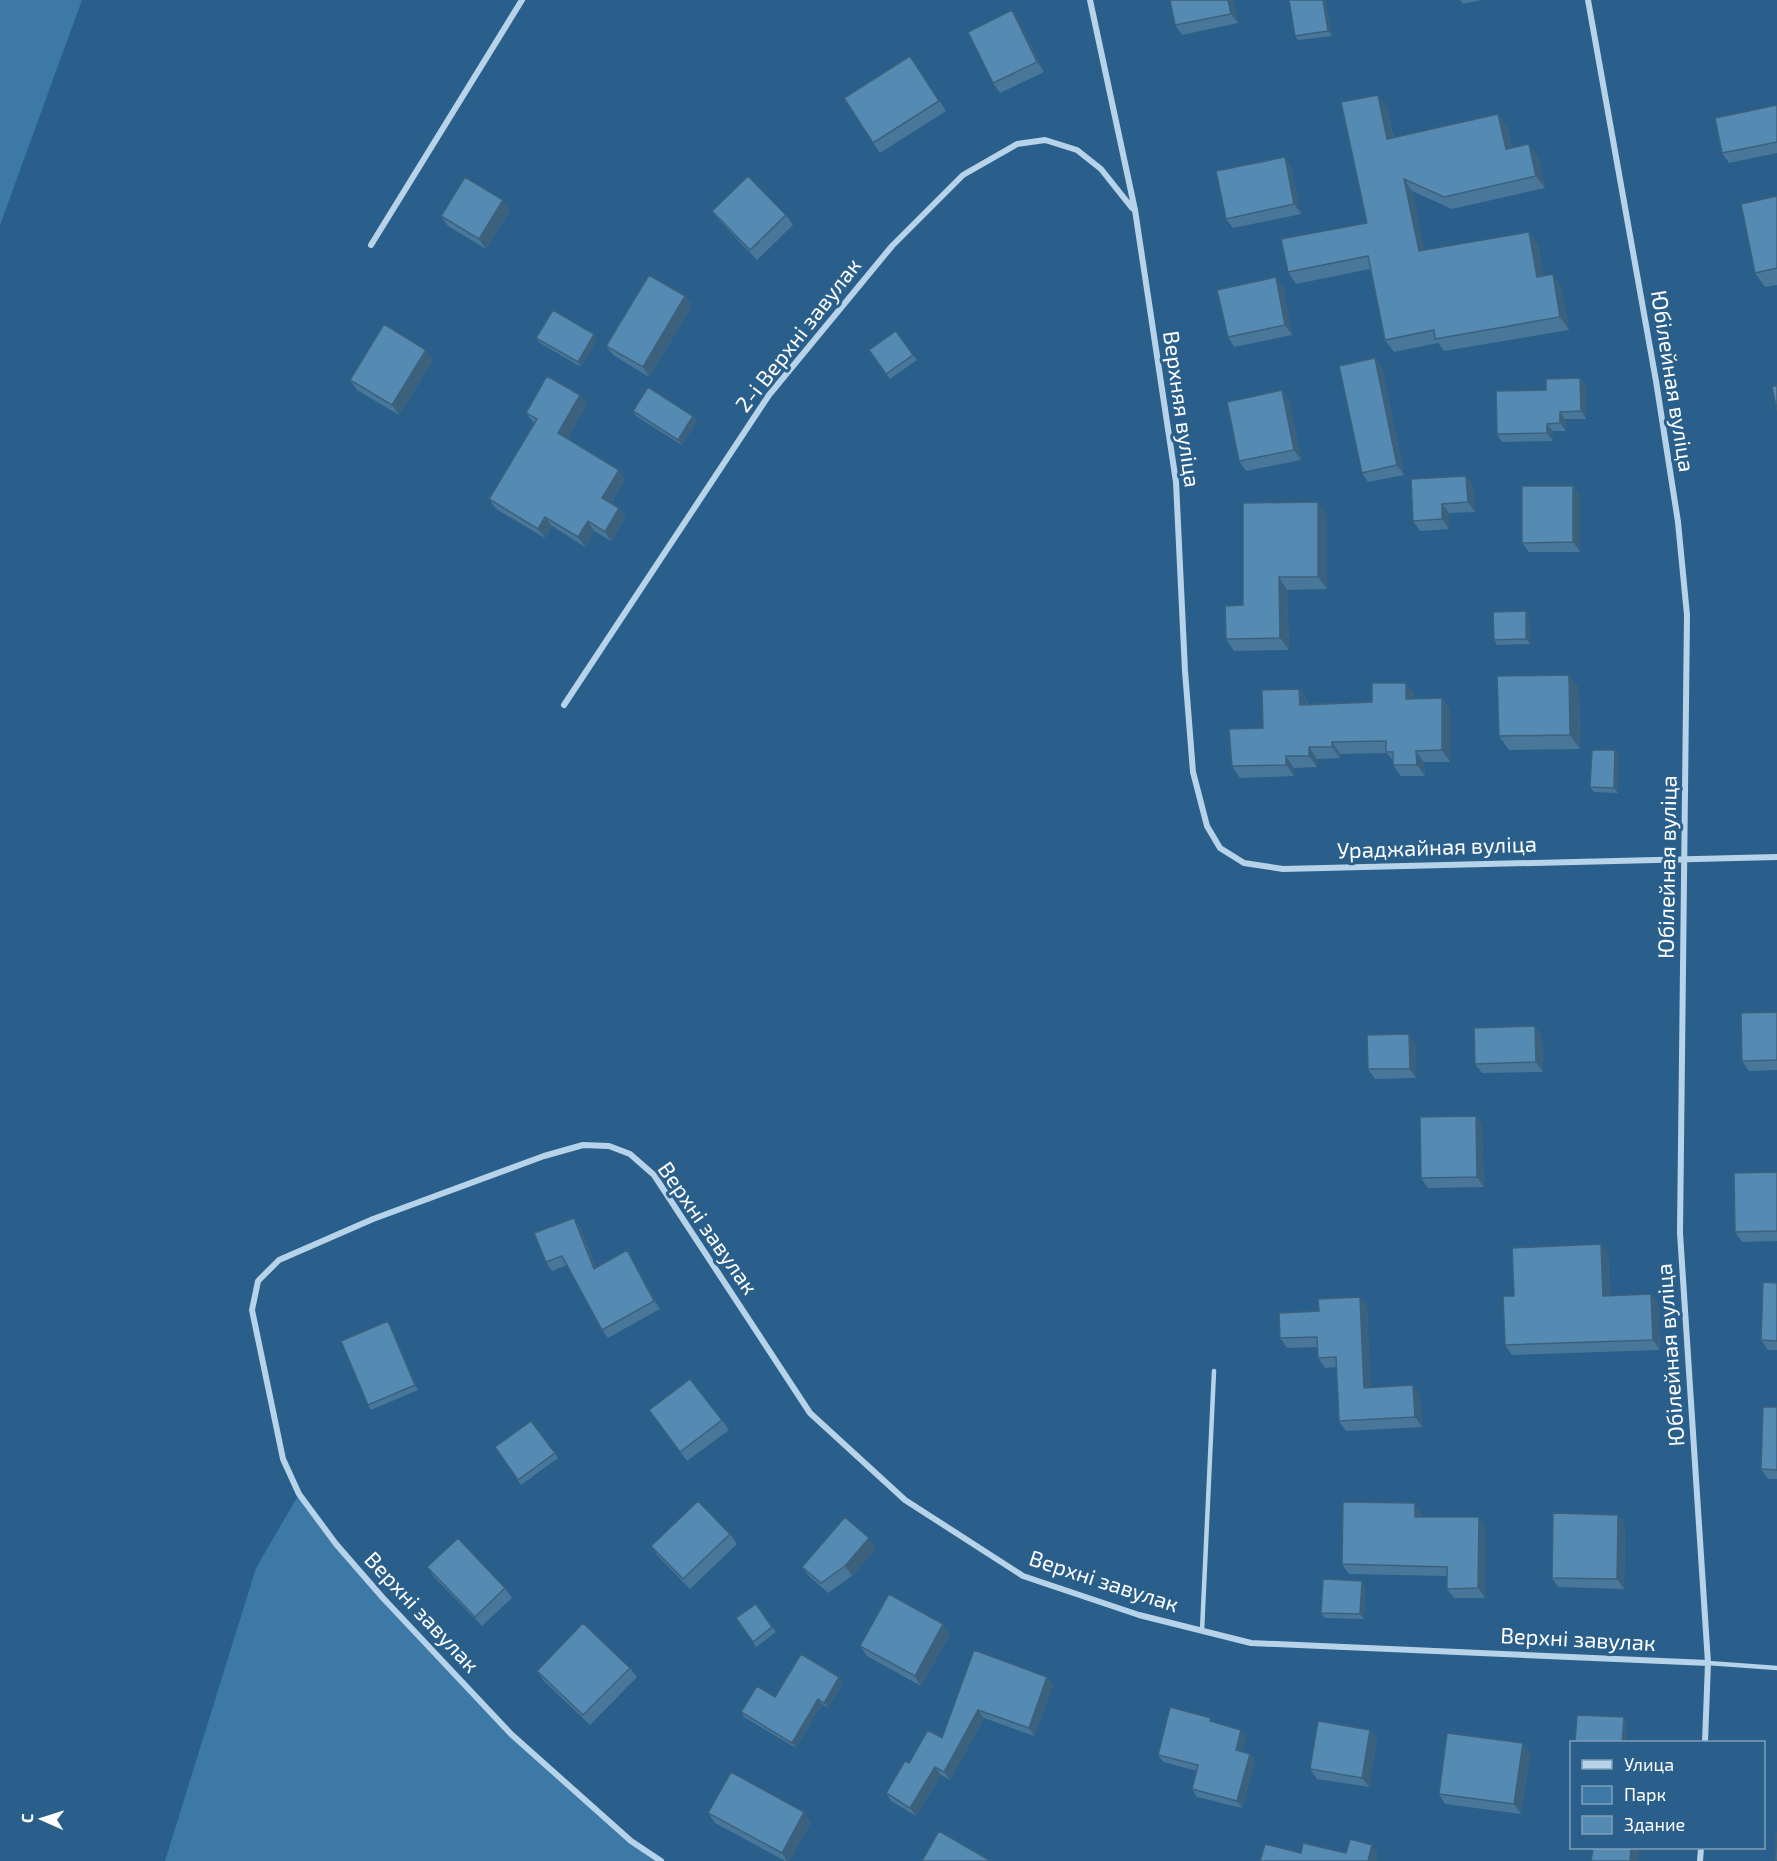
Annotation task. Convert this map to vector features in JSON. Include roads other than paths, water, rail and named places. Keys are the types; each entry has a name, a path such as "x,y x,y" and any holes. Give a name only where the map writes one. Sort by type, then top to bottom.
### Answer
{"street":[{"path":"371,245 522,0"},
{"name":"Верхняя вуліца","path":"1090,0 1135,210 1176,482 1185,671 1193,772 1207,826"},
{"name":"Юбілейная вуліца","path":"1588,0 1656,381 1678,522 1687,615 1680,1233 1708,1663 1705,1741"},
{"name":"2-і Верхні завулак","path":"564,705 769,395 891,246 963,176 1017,144 1045,140 1077,150 1101,169 1135,210"},
{"name":"Ураджайная вуліца","path":"1207,826 1220,848 1244,863 1283,869 1777,857"},
{"name":"Верхні завулак","path":"661,1861 631,1841 511,1734 382,1598 336,1544 299,1494 284,1459 252,1310 258,1281 279,1260 373,1219 544,1156 583,1145 609,1146 630,1154 654,1175 810,1413 905,1500 1023,1576 1139,1615 1251,1643 1708,1663"}],"lane":[{"path":"1202,1631 1214,1371"},
{"path":"1708,1663 1777,1668"}]}
